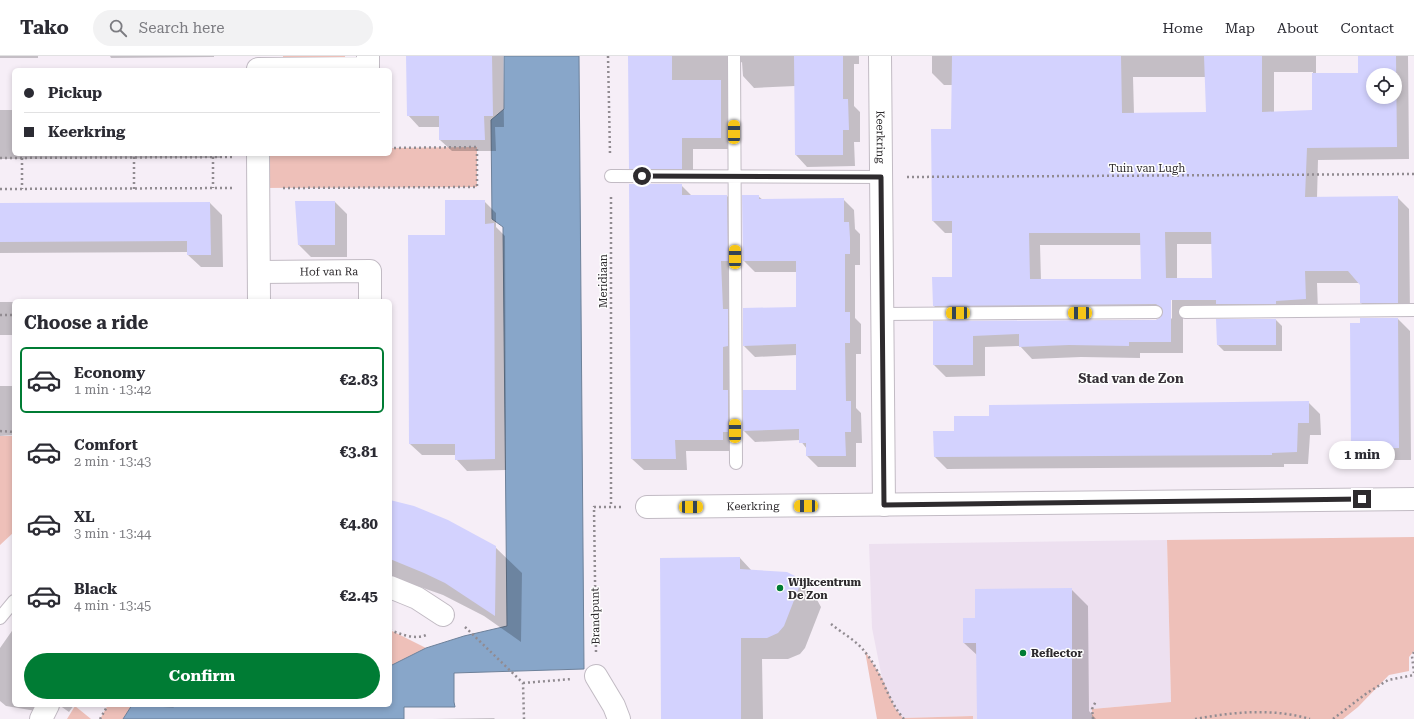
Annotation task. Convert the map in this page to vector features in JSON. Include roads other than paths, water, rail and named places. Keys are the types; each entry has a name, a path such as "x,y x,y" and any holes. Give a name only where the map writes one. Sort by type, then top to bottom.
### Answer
{"street":[{"path":"258,65 368,68 368,56"},
{"name":"Keerkring","path":"880,56 884,505"},
{"path":"258,156 259,299"},
{"name":"Hof van Ra","path":"259,272 370,271 370,299"},
{"name":"Keerkring","path":"647,507 1414,499"},
{"path":"392,588 417,598 443,615"},
{"path":"596,676 614,706 619,719"},
{"path":"41,719 47,707"}],"lane":[{"path":"734,56 736,463"},
{"path":"611,176 734,178 881,177"},
{"path":"1185,312 1414,310"},
{"path":"882,314 1156,312"},
{"path":"0,618 12,603"}],"water":[{"path":"504,56 579,56 584,669 454,673 455,707 404,707 404,719 123,719 131,707 392,707 392,665 426,648 464,636 507,626 503,227 492,219 491,120 504,109"}],"place":[{"name":"Wijkcentrum De Zon","path":"780,588"},
{"name":"Reflector","path":"1023,653"}],"district":[{"name":"Stad van de Zon","path":"1131,378"}]}
